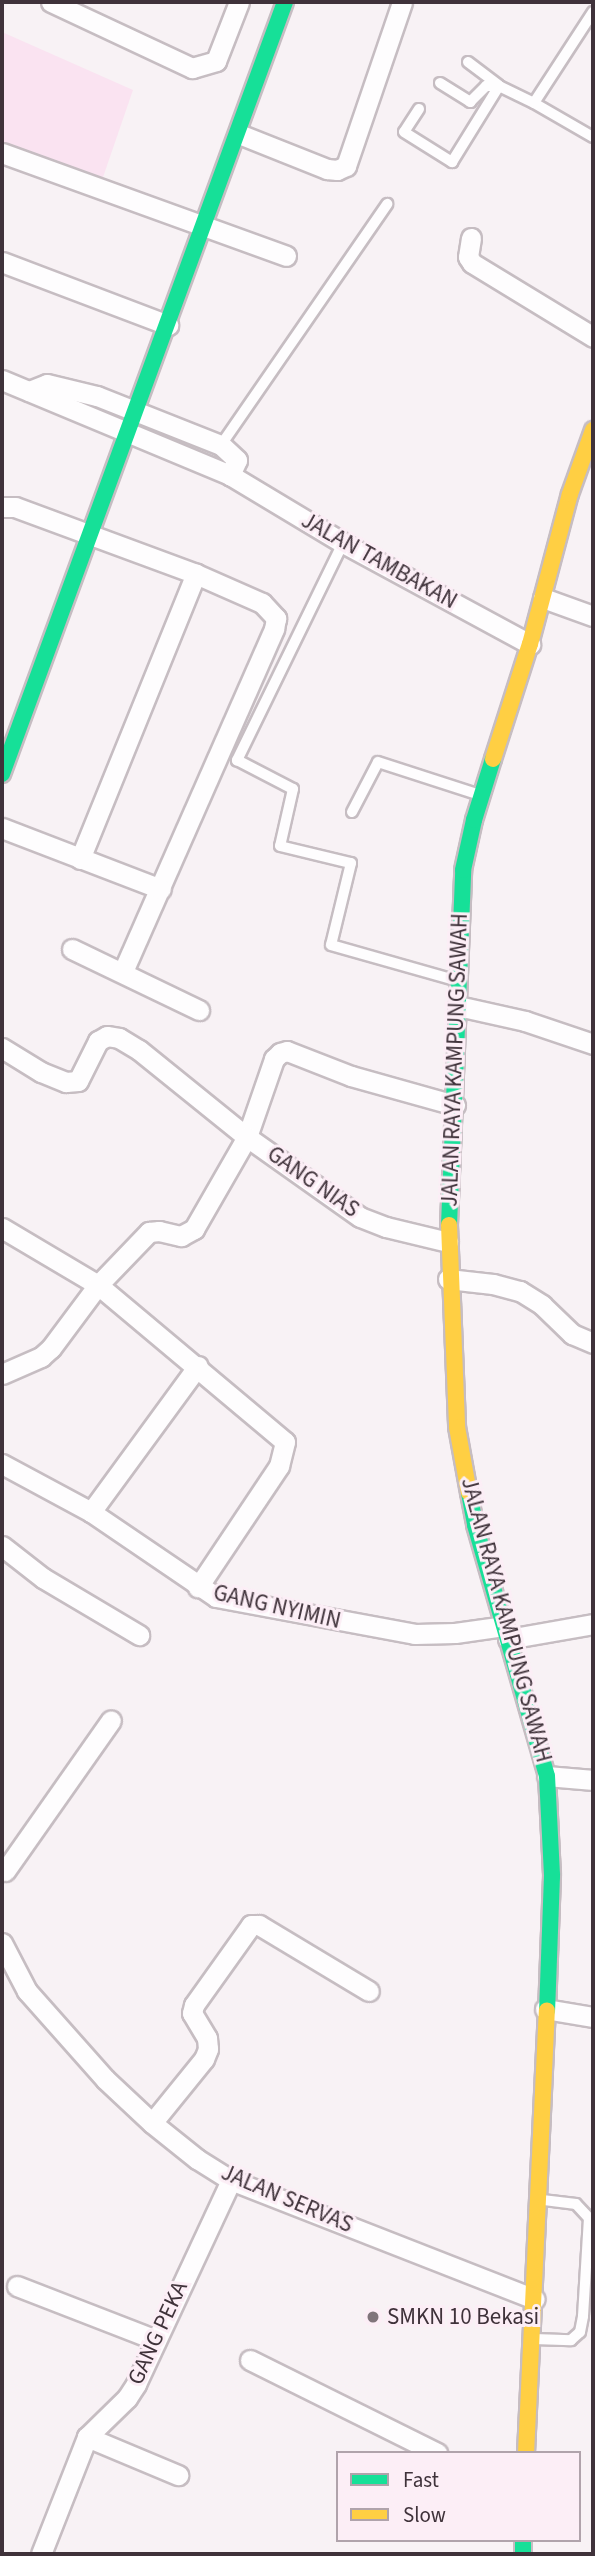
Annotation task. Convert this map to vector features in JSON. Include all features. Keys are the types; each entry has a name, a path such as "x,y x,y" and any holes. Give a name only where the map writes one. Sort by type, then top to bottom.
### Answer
{"street":[{"path":"51,2 192,68 216,61 239,2"},
{"path":"2,774 205,229 285,2"},
{"path":"239,135 327,169 337,170 346,166 402,2"},
{"path":"2,153 205,229 286,256"},
{"path":"471,238 468,257 472,263 593,337"},
{"path":"2,262 168,324"},
{"name":"JALAN TAMBAKAN","path":"2,380 230,475 343,543 530,644"},
{"name":"JALAN TAMBAKAN","path":"29,391 47,384 97,396 221,445"},
{"name":"JALAN RAYA KAMPUNG SAWAH","path":"526,2451 552,1876 547,1776 475,1525 457,1427 448,1242 456,1105 463,870 482,796 585,472 593,430"},
{"path":"221,445 237,460 230,475"},
{"path":"2,507 15,508 196,574 262,603 275,618 274,629 123,972"},
{"path":"80,859 196,574"},
{"path":"543,598 593,616"},
{"path":"2,828 161,889"},
{"path":"72,949 198,1010"},
{"path":"458,1006 525,1021 593,1044"},
{"path":"2,1048 41,1072 66,1082 78,1081 99,1041 107,1036 119,1038 139,1050 247,1137 274,1059 280,1053 288,1051 351,1076 456,1105"},
{"name":"GANG NIAS","path":"2,1374 41,1357 51,1348 98,1285 149,1232 159,1231 181,1236 194,1229 247,1137 360,1217 386,1227 448,1242"},
{"path":"2,1228 98,1285 198,1366 285,1442 279,1466 198,1587"},
{"path":"448,1279 493,1284 520,1291 542,1305 572,1334 593,1343"},
{"path":"91,1512 198,1366"},
{"name":"GANG NYIMIN","path":"2,1464 91,1512 216,1597 415,1634 506,1633 593,1624"},
{"path":"2,1546 43,1578 139,1635"},
{"path":"3,1873 111,1720"},
{"path":"547,1776 593,1780"},
{"path":"152,2123 204,2059 208,2049 206,2038 192,2013 194,2005 251,1926 259,1925 369,1991"},
{"name":"JALAN SERVAS","path":"3,1951 27,1991 106,2079 152,2123 197,2159 231,2180 535,2299"},
{"path":"545,2009 593,2017"},
{"name":"GANG PEKA","path":"41,2554 87,2437 127,2398 231,2180"},
{"path":"18,2286 156,2340"},
{"path":"250,2360 433,2451"},
{"path":"87,2437 178,2475"}],"lane":[{"path":"534,103 593,12"},
{"path":"468,62 499,86 593,137"},
{"path":"440,83 470,102 486,86 499,86"},
{"path":"419,109 404,132 452,162 499,86"},
{"path":"221,445 387,204"},
{"path":"343,543 237,760 293,789 280,846 351,863 331,945 458,981"},
{"path":"352,813 378,762 482,796"},
{"path":"532,2339 571,2340 580,2332 589,2218 576,2204 538,2199"}],"shaded area":[{"path":"2,32 133,90 101,183 2,145"}],"traffic: fast":[{"path":"2,774 285,2"},
{"path":"449,1225 463,870 474,820 493,759"},
{"path":"469,1493 475,1525 547,1776 552,1876 547,2010"},
{"path":"523,2542 523,2554"}],"traffic: slow":[{"path":"493,759 530,644 570,494 593,430"},
{"path":"449,1225 457,1427 469,1493"},
{"path":"526,2451 547,2010"}],"place":[{"name":"SMKN 10 Bekasi","path":"373,2317"}]}
